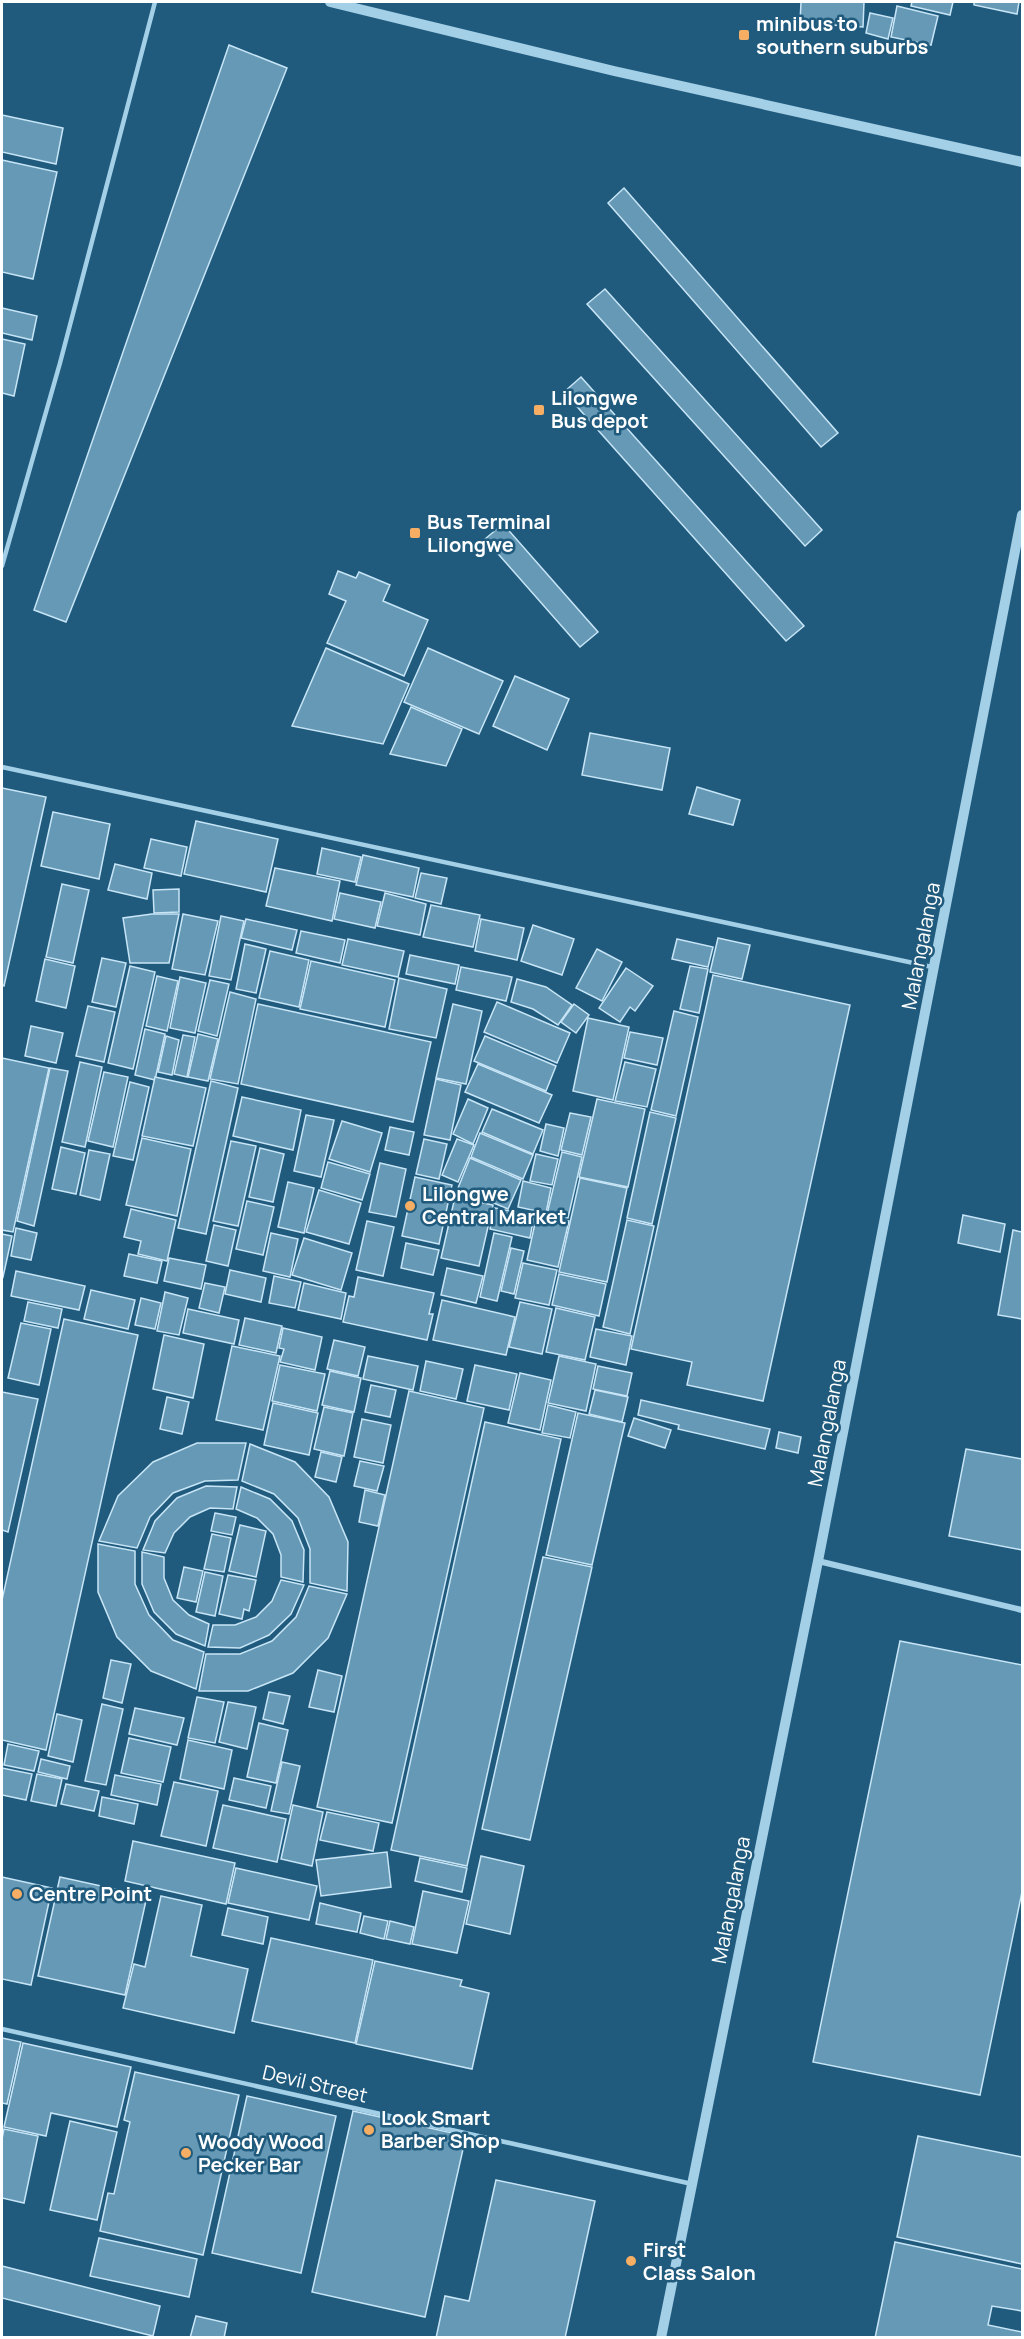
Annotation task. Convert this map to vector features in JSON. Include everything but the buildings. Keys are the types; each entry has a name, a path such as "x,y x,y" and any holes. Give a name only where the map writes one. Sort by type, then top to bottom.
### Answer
{"street":[{"path":"339,2 614,71 1023,162"},
{"name":"Malangalanga","path":"661,2337 819,1561 1023,515"},
{"path":"819,1561 1023,1610"}],"lane":[{"path":"2,566 60,363 155,2"},
{"path":"2,767 935,968"},
{"name":"Devil Street","path":"2,2029 692,2184"}],"place":[{"name":"minibus to southern suburbs","path":"744,35"},
{"name":"Lilongwe Bus depot","path":"539,410"},
{"name":"Bus Terminal Lilongwe","path":"415,533"},
{"name":"Lilongwe Central Market","path":"410,1206"},
{"name":"Centre Point","path":"17,1894"},
{"name":"Look Smart Barber Shop","path":"369,2130"},
{"name":"Woody Wood Pecker Bar","path":"186,2153"},
{"name":"First Class Salon","path":"631,2261"}]}
